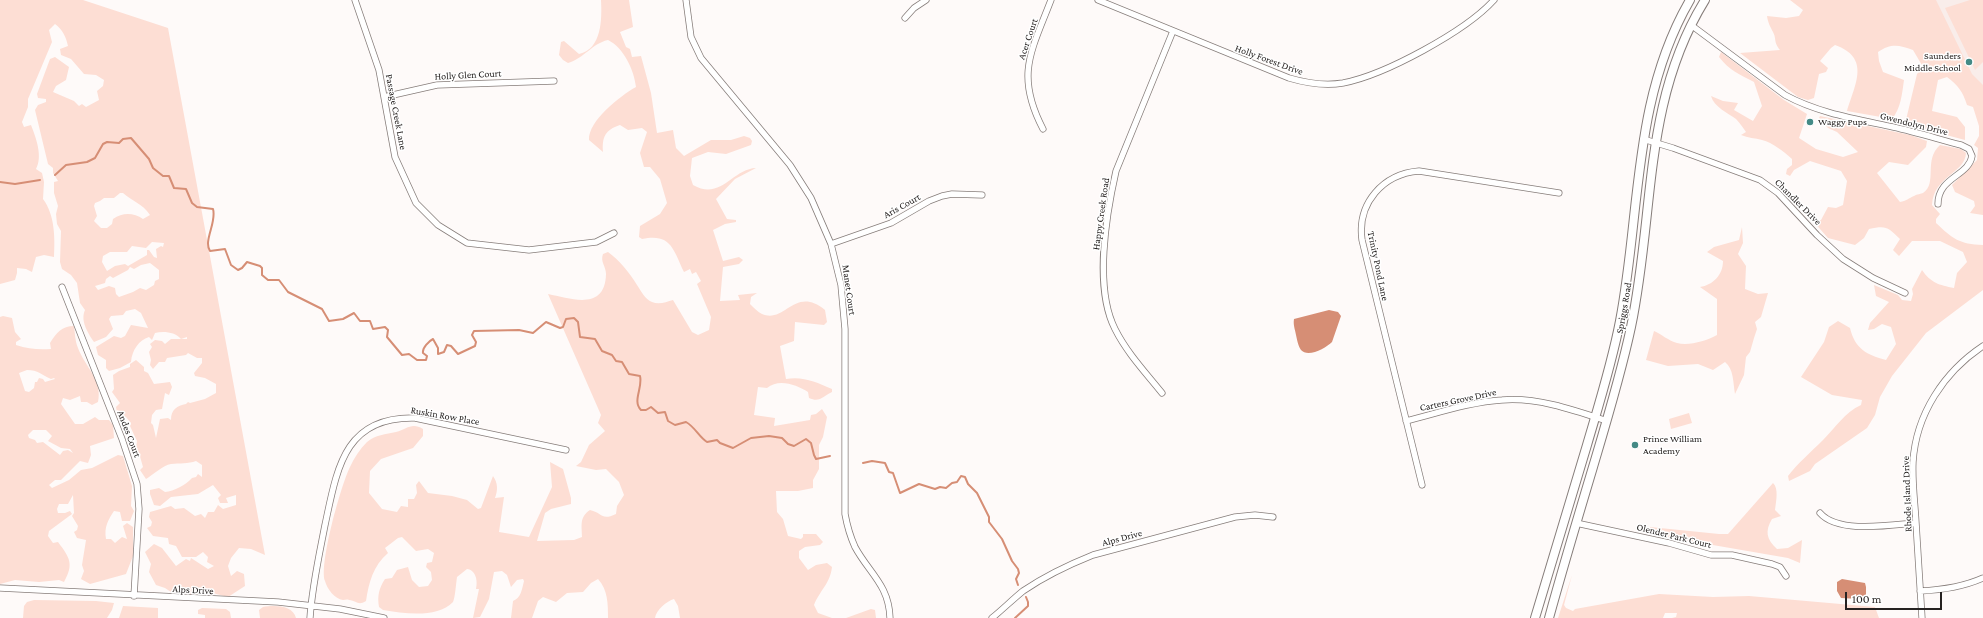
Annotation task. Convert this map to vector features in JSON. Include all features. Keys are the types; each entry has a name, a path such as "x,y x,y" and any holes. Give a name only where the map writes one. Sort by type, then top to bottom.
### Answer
{"main road":[{"name":"Spriggs Road","path":"1535,618 1611,364 1625,295 1643,139 1650,100 1671,38 1690,0"},
{"name":"Spriggs Road","path":"1549,618 1624,361 1637,296 1655,142 1669,78 1691,25 1705,0"}],"street":[{"name":"Passage Creek Lane","path":"355,0 379,70 395,157 416,203 438,225 467,243 529,250 596,242 614,233"},
{"name":"Manet Court","path":"686,0 691,37 701,58 790,165 811,198 832,244 841,285 845,329 845,514 848,530 856,547 884,588 890,618"},
{"path":"905,18 914,8 926,0"},
{"name":"Acer Court","path":"1043,129 1030,96 1027,75 1031,52 1051,0"},
{"name":"Holly Forest Drive","path":"1098,0 1173,32 1289,78 1316,83 1341,83 1374,73 1422,49 1474,19 1494,0"},
{"name":"Gwendolyn Drive","path":"1691,25 1785,95 1800,103 1969,149 1972,156 1969,163 1945,184 1938,195 1938,204"},
{"name":"Happy Creek Road","path":"1162,393 1125,346 1115,328 1104,293 1103,266 1112,188 1116,171 1173,32"},
{"name":"Holly Glen Court","path":"384,97 437,85 554,81"},
{"name":"Chandler Drive","path":"1643,139 1745,173 1770,186 1821,239 1843,259 1874,278 1905,293"},
{"name":"Trinity Pond Lane","path":"1422,485 1362,240 1362,217 1371,197 1380,187 1393,179 1410,172 1420,171 1559,193"},
{"name":"Aris Court","path":"832,244 891,223 932,199 952,194 982,195"},
{"name":"Andes Court","path":"62,287 122,439 137,484 139,509 134,596"},
{"name":"Rhode Island Drive","path":"1922,618 1913,462 1915,446 1923,420 1932,400 1944,382 1962,362 1983,346"},
{"name":"Carters Grove Drive","path":"1406,421 1503,399 1538,402 1607,421"},
{"name":"Ruskin Row Place","path":"310,618 323,536 337,471 350,445 358,437 374,426 393,418 420,418 566,450"},
{"path":"1820,513 1830,521 1855,525 1916,523"},
{"name":"Alps Drive","path":"992,618 1011,601 1037,582 1073,563 1093,555 1235,517 1255,515 1273,517"},
{"name":"Olender Park Court","path":"1576,523 1669,543 1711,555 1732,555 1772,564 1780,568 1786,576"},
{"path":"1920,591 1951,588 1983,578"},
{"name":"Alps Drive","path":"0,588 134,596 278,602 311,605 384,618"}],"shaded area":[{"path":"0,0 83,0 168,28 265,555 251,549 239,548 231,558 228,566 231,576 237,571 244,574 245,586 228,597 205,591 196,595 171,592 156,585 149,572 151,564 145,552 154,544 162,548 176,566 186,559 190,561 191,558 208,569 214,566 207,562 208,557 203,552 196,557 182,557 176,546 169,544 168,538 153,536 147,528 151,526 152,522 149,517 150,512 171,506 175,509 184,508 195,516 201,514 205,518 208,512 214,512 218,505 223,509 236,505 236,495 226,498 228,503 220,503 218,498 221,495 213,485 198,494 171,497 160,506 154,505 150,490 159,488 165,492 176,489 192,478 196,477 198,474 202,477 202,465 196,461 171,464 161,468 146,479 140,470 143,467 139,453 136,449 137,441 130,426 131,423 126,417 122,416 122,412 117,412 116,407 120,403 112,392 114,389 113,375 130,367 130,364 136,360 144,367 144,371 148,373 154,384 170,382 172,387 169,395 165,393 162,409 156,410 152,415 151,423 153,425 156,438 160,419 168,418 171,420 172,413 177,407 188,402 190,403 205,399 216,393 216,384 205,378 195,376 194,373 202,363 202,358 197,358 188,353 186,355 167,358 165,362 159,362 153,369 150,365 151,360 149,352 152,347 150,344 155,340 162,341 165,344 171,339 181,339 173,333 166,332 155,333 152,340 149,337 142,340 134,350 131,362 120,368 109,371 106,368 106,360 98,355 96,347 114,336 121,338 125,336 131,325 148,328 141,313 135,309 126,311 123,315 111,316 109,319 113,329 106,337 94,342 84,323 83,318 85,310 80,303 77,283 71,275 62,269 60,262 61,231 57,224 56,214 58,206 54,193 54,182 58,181 53,173 53,168 48,164 35,110 38,105 46,102 46,99 38,98 37,94 50,59 55,57 69,67 66,80 56,86 53,92 74,101 79,106 82,104 86,107 99,100 97,91 103,86 104,80 96,75 84,74 71,59 61,55 60,49 68,46 64,34 55,24 49,30 52,42 28,99 28,107 22,122 24,127 31,125 38,147 39,158 36,169 42,173 44,182 43,199 52,219 54,257 44,255 36,257 32,272 26,269 17,268 15,280 0,284","holes":["120,193 123,193 141,205 150,215 143,219 136,215 121,215 113,219 112,224 107,228 101,228 94,221 97,216 94,206 95,203 104,198 114,198","152,242 164,243 163,247 161,246 156,249 157,258 154,257 149,250 147,250 147,255 128,266 125,264 115,266 107,271 102,262 103,256 110,252 127,252 132,246 146,248","150,263 159,270 159,279 155,281 154,285 146,290 140,288 119,297 116,294 115,288 109,286 98,290 95,286 105,283 106,279 110,276 113,278 128,270 130,267 134,269 141,265"]},
{"path":"601,0 629,0 633,27 620,32 626,47 630,49 632,57 641,56 651,93 657,133 673,130 676,148 684,156 711,140 731,140 744,136 750,138 752,141 751,145 726,154 708,152 692,158 690,176 693,185 703,189 719,187 740,173 756,168 735,179 716,199 727,219 736,220 736,222 725,224 713,230 723,261 739,257 743,260 739,264 723,267 720,301 740,300 738,295 757,293 751,297 750,304 762,314 770,316 798,303 806,301 815,303 825,310 827,322 824,325 795,322 794,341 780,346 786,379 798,378 809,380 832,389 832,392 816,400 809,398 808,392 804,389 793,385 777,383 767,388 758,387 754,415 775,418 774,426 810,420 811,415 816,414 822,409 827,417 823,437 819,445 819,469 813,480 813,488 798,491 776,491 777,512 783,519 788,536 801,539 803,534 816,534 823,542 820,545 805,547 799,551 799,558 808,570 816,565 827,563 832,567 827,583 814,605 818,613 832,618 680,618 678,606 674,599 662,606 657,612 655,618 608,618 606,592 598,579 591,583 583,592 567,593 556,602 543,597 538,601 532,618 511,618 513,601 518,598 524,581 523,579 517,580 511,587 507,575 502,571 494,572 489,599 480,617 473,618 479,589 476,589 477,583 474,574 472,571 467,569 457,577 453,602 439,611 421,614 383,610 379,607 378,599 381,586 385,579 392,578 397,570 408,567 412,580 419,587 428,586 432,580 431,572 426,567 427,563 432,562 434,553 428,549 416,551 402,537 398,538 385,548 388,553 379,563 372,575 366,601 359,603 337,598 329,590 326,584 324,572 328,542 341,490 353,460 367,442 377,436 396,432 413,426 423,429 423,436 413,448 381,459 370,471 369,493 382,509 397,512 401,506 408,507 408,499 414,499 417,493 416,485 419,481 428,493 452,496 467,500 478,509 481,508 493,476 497,487 495,498 504,497 499,532 529,537 552,487 550,462 563,469 571,498 571,504 551,509 545,513 537,541 574,540 582,537 583,519 586,513 590,510 605,517 616,514 617,506 624,495 619,482 606,469 596,470 576,466 581,462 589,445 605,431 598,423 601,415 548,294 577,300 594,298 600,293 604,286 606,274 602,259 603,254 608,252 620,263 631,276 643,295 650,301 660,303 673,300 692,332 698,335 709,330 711,317 697,284 701,281 696,272 692,274 690,269 684,272 674,250 665,241 659,238 642,239 639,237 640,226 660,214 667,203 660,179 650,167 644,167 640,153 647,132 642,128 628,130 620,125 615,127 608,132 604,138 603,152 589,140 590,133 599,117 622,96 636,87 633,74 627,60 619,48 608,40 597,45 574,61 568,63 559,55 561,42 564,41 579,54 587,51 592,46 596,40 601,24"},
{"path":"1790,0 1936,0 1972,74 1983,85 1983,215 1970,213 1975,206 1974,201 1955,192 1952,185 1977,160 1978,148 1974,145 1979,136 1979,126 1973,107 1967,105 1964,96 1957,86 1947,77 1938,80 1932,111 1957,117 1965,127 1965,140 1905,124 1917,74 1923,67 1913,50 1891,46 1878,52 1879,61 1883,72 1904,80 1899,106 1892,119 1847,111 1858,73 1857,64 1846,50 1835,45 1820,61 1828,68 1826,72 1819,74 1814,98 1808,100 1798,97 1740,53 1780,50 1767,16 1786,18 1799,16 1803,10"},
{"name":"Saunders Middle School","path":"1926,0 1983,0 1983,124"},
{"path":"1970,0 1983,0 1983,62 1975,70 1945,8"},
{"path":"1721,52 1784,100 1807,114 1799,138 1816,149 1843,157 1858,152 1837,132 1828,128 1819,118 1820,116 1910,135 1927,141 1926,147 1908,165 1889,162 1877,173 1900,202 1923,193 1927,189 1930,183 1932,157 1940,145 1961,149 1966,153 1961,166 1943,181 1934,195 1932,205 1940,214 1936,219 1936,223 1957,240 1983,245 1983,290 1926,333 1892,376 1880,397 1875,415 1867,428 1815,464 1810,471 1789,481 1788,476 1796,467 1845,416 1861,405 1862,400 1832,395 1801,377 1824,342 1829,327 1838,321 1850,328 1855,341 1863,350 1873,356 1886,360 1896,344 1891,327 1882,324 1874,329 1868,330 1870,323 1889,302 1876,296 1874,285 1898,295 1902,300 1911,301 1913,294 1912,289 1922,270 1932,281 1954,288 1957,273 1967,262 1963,252 1940,241 1912,241 1899,256 1893,250 1900,239 1883,227 1869,229 1864,238 1855,245 1828,238 1812,220 1821,220 1828,207 1836,208 1843,205 1847,181 1841,171 1810,161 1794,170 1790,176 1786,174 1787,169 1792,165 1792,159 1789,156 1766,141 1741,135 1746,132 1740,124 1736,119 1718,107 1711,96 1723,101 1738,103 1734,110 1753,121 1762,106 1754,82 1727,66 1719,57"},
{"path":"1742,227 1743,243 1738,254 1746,266 1745,289 1758,294 1768,293 1761,317 1755,322 1757,329 1750,352 1746,357 1744,375 1735,394 1732,372 1725,362 1713,370 1698,364 1668,366 1646,360 1654,331 1671,341 1682,344 1697,342 1717,335 1717,299 1700,287 1713,282 1721,271 1723,261 1707,252 1714,247 1739,240"},
{"path":"1329,310 1338,312 1341,316 1332,342 1326,347 1312,353 1304,352 1298,345 1294,327 1294,319"},
{"path":"3,316 12,318 15,332 21,339 16,342 16,345 34,349 51,349 50,343 57,333 66,327 74,326 78,348 96,380 99,394 98,402 92,405 87,402 81,402 80,396 70,400 63,398 61,404 75,424 83,424 95,417 99,420 109,420 113,425 114,438 90,446 91,455 88,463 80,461 61,480 55,480 49,485 52,488 69,480 81,470 92,468 118,455 123,456 132,486 131,506 134,511 130,521 122,521 120,512 114,511 107,524 106,539 111,539 115,543 122,537 127,539 123,526 127,523 133,527 133,556 126,574 90,584 81,579 84,571 82,565 86,540 77,538 74,532 77,530 78,526 72,516 74,513 73,495 68,504 59,504 57,509 58,513 70,511 72,514 49,531 48,536 53,543 58,542 68,557 70,566 64,582 59,580 39,582 15,580 0,584 0,317","holes":["27,370 40,373 51,379 55,379 45,382 43,379 39,378 37,382 35,382 34,388 29,392 25,391 19,373","33,430 46,430 52,436 48,441 61,448 70,449 73,453 68,450 63,451 60,455 43,442 37,443 35,440 29,438 28,435"]},
{"path":"1689,413 1692,423 1671,429 1669,419"},
{"path":"1773,483 1777,492 1775,510 1781,516 1772,519 1768,527 1769,538 1777,549 1788,548 1802,540 1800,563 1788,558 1649,534 1650,527 1728,534"},
{"path":"1572,575 1564,605 1566,608 1573,611 1575,609 1659,594 1713,597 1749,596 1875,607 1879,618 1672,618 1676,617 1677,613 1665,613 1663,618 1558,618"},
{"path":"1842,579 1865,583 1866,597 1859,599 1841,598 1837,591 1837,582"},
{"path":"34,600 96,601 114,603 107,618 23,618 24,606 27,602"},
{"path":"123,606 158,608 158,618 119,618"},
{"path":"277,606 287,608 296,618 260,618 259,610 263,607"},
{"path":"202,608 226,609 230,612 231,618 205,618 205,615 198,614 198,610"},
{"path":"871,609 875,610 876,618 846,618"}],"waterway":[{"path":"55,175 66,165 87,162 95,158 103,144 107,142 119,143 123,139 131,138 149,159 153,168 163,176 169,176 174,188 186,189 192,203 197,207 213,209 214,214 208,242 210,251 225,249 231,265 238,270 247,262 260,266 262,268 262,275 268,280 279,280 288,292 322,309 329,321 343,319 354,313 360,321 370,321 373,329 385,327 388,330 387,337 402,355 409,354 417,360 426,360 427,356 423,353 424,349 433,339 438,348 438,354 444,352 447,345 451,346 458,354 475,346 476,342 472,335 474,331 519,330 533,333 546,322 560,328 563,327 566,319 574,318 578,322 580,337 595,339 602,351 612,355 616,361 622,362 629,374 640,376 641,381 637,403 641,410 646,410 651,407 658,413 665,412 668,421 675,425 686,422 707,442 717,440 720,443 733,448 751,438 769,436 782,438 788,444 794,446 806,439 811,443 816,459 830,456"},
{"path":"0,182 15,184 40,180"},
{"path":"863,463 872,461 885,463 889,472 893,473 900,493 919,484 935,489 940,487 946,488 952,483 957,482 961,476 965,477 968,484 977,493 989,517 989,522 1002,539 1012,561 1018,569 1019,573 1016,579 1018,585"},
{"path":"1015,618 1028,606 1026,597"}],"place":[{"name":"Saunders Middle School","path":"1969,62"},
{"name":"Waggy Pups","path":"1810,122"},
{"name":"Prince William Academy","path":"1635,445"}]}
